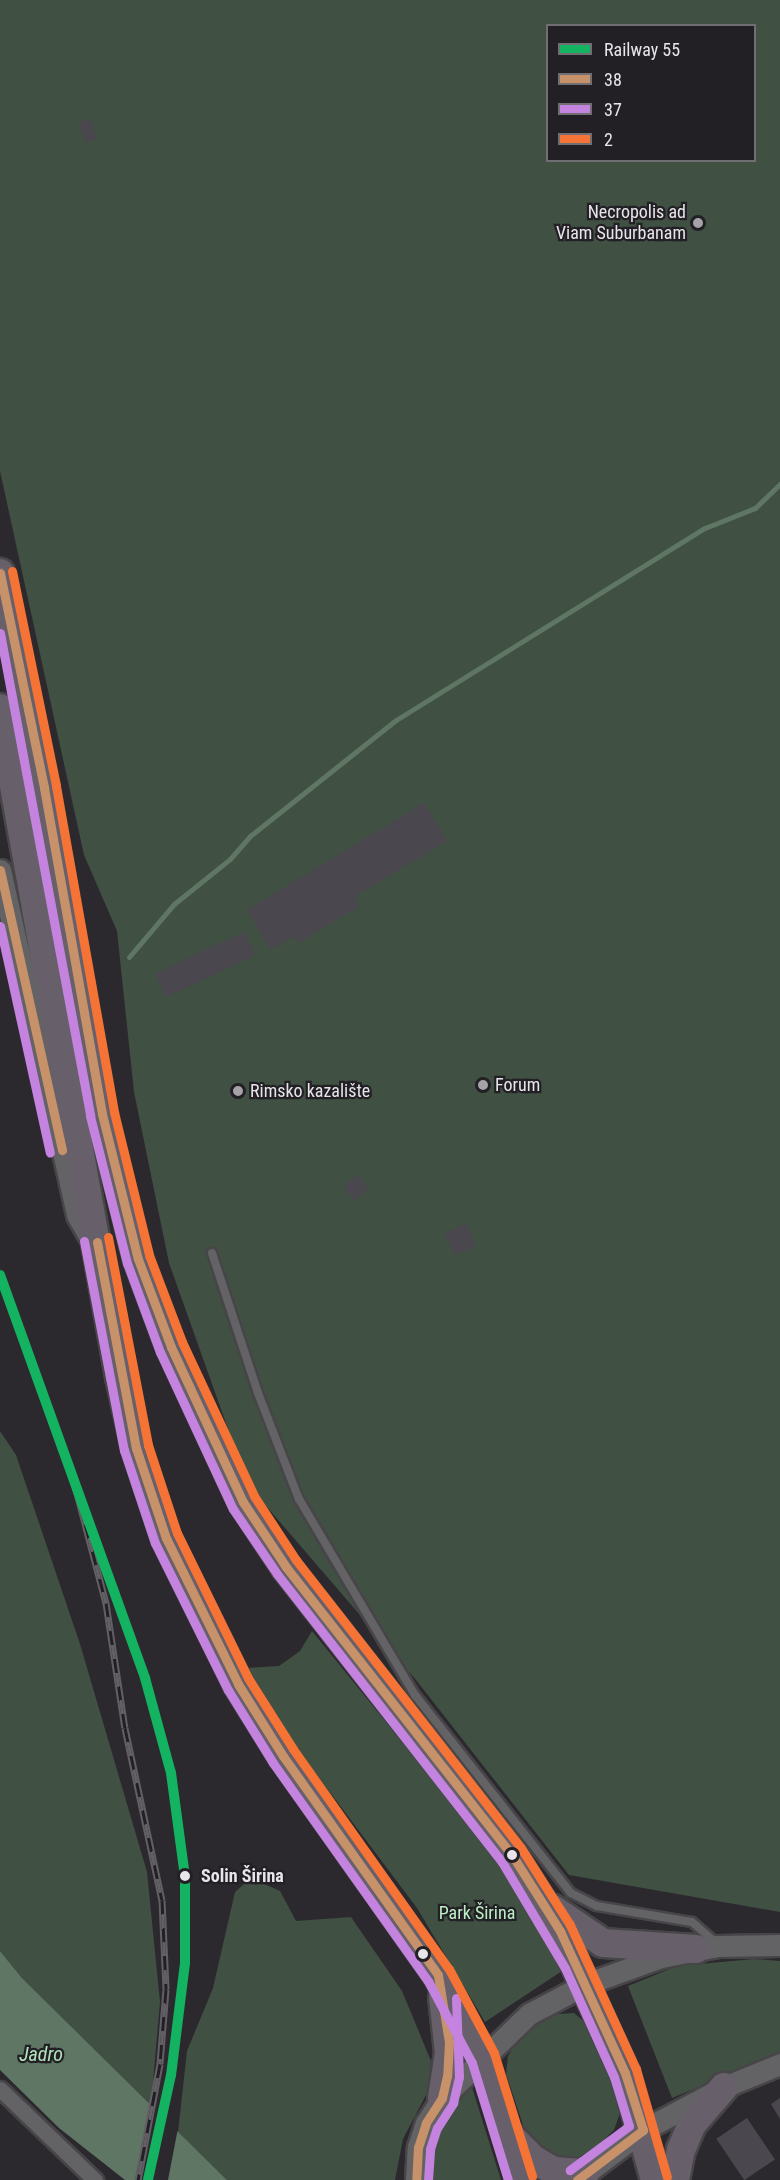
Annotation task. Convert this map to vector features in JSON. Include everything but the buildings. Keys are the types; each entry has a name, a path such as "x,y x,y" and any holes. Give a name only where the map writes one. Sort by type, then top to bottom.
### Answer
{"highway":[{"path":"0,573 44,788 102,1114 138,1258 171,1347 243,1502 286,1567 505,1846 539,1897 586,1984 626,2073 655,2180"},
{"path":"0,708 134,1438 166,1538 238,1684 283,1756 438,1975 483,2058 521,2180"},
{"path":"539,1897 564,1919 603,1942 707,1947"},
{"path":"438,1975 449,2053 442,2098"},
{"path":"675,2180 681,2150 692,2124 724,2087"},
{"path":"507,2133 520,2149 554,2171 581,2177"}],"main road":[{"path":"0,870 24,987 77,1215 84,1231 97,1242"},
{"path":"416,2180 418,2147 426,2123 442,2098 529,2014 586,1984 632,1966 707,1947 780,1945"},
{"path":"581,2177 643,2130 724,2087 780,2064"}],"street":[{"path":"0,2089 94,2180"}],"lane":[{"path":"212,1253 258,1393 299,1499 416,1695 571,1893 597,1906 693,1922 704,1928 707,1947"}],"green space":[{"path":"0,0 780,0 780,1912 569,1875 416,1680 248,1485 169,1263 134,1092 117,931 84,855 0,471"},
{"path":"0,1431 16,1455 80,1644 147,1872 160,2002 151,2105 22,1978 0,1951"},
{"name":"Park Širina","path":"312,1631 515,1881 565,1969 485,2022 417,1908 265,1706 246,1668 279,1666 300,1651"},
{"path":"251,1878 280,1891 296,1921 351,1917 402,1991 431,2061 427,2093 403,2139 395,2180 227,2180 178,2132 187,2051 213,1988 235,1892"},
{"path":"754,1959 780,1961 780,2053 672,2098 628,1986 677,1966"},
{"path":"574,2013 594,2030 620,2093 621,2110 614,2130 596,2148 572,2161 546,2157 529,2143 506,2074 508,2056 523,2030 543,2015"},
{"path":"471,2084 501,2180 430,2180 427,2151 433,2132 447,2108"}],"water":[{"name":"Jadro","path":"0,1951 22,1978 227,2180 125,2180 59,2128 0,2070"}],"pier":[{"path":"151,2101 178,2128 168,2180 135,2180"}],"waterway":[{"path":"129,957 174,904 230,859 250,836 396,720 705,528 755,508 780,484"}],"railway":[{"path":"71,1470 106,1603 125,1728 162,1900 166,1989 160,2064 138,2180"}],"rail line":[{"name":"55","path":"0,1275 145,1678 171,1773 185,1876 185,1963 171,2075 148,2180"}],"transit line":[{"name":"2","path":"12,571 56,786 114,1112 149,1255 182,1342 254,1496 296,1560 521,1848 570,1925 636,2069 667,2177"},
{"name":"38","path":"0,573 44,788 102,1114 138,1259 171,1347 243,1502 286,1567 512,1855 560,1931 625,2073 643,2130"},
{"name":"37","path":"0,633 90,1116 127,1263 160,1352 233,1509 277,1574 502,1862 565,1968 614,2077 629,2126 570,2170"},
{"name":"38","path":"0,870 62,1150"},
{"name":"37","path":"0,926 50,1153"},
{"name":"2","path":"108,1237 148,1445 177,1533 248,1678 293,1749 449,1969 494,2053 532,2176"},
{"name":"37","path":"84,1241 124,1450 155,1543 228,1690 273,1763 428,1981 472,2063 508,2180"},
{"name":"38","path":"97,1242 136,1448 166,1538 238,1684 283,1756 438,1975 449,2042 447,2076 442,2098 426,2123 418,2147 416,2180"},
{"name":"37","path":"428,2180 430,2149 437,2128 453,2103 459,2077 456,1998"},
{"name":"38","path":"577,2180 643,2130"}],"place":[{"name":"Necropolis ad Viam Suburbanam","path":"698,223"},
{"name":"Forum","path":"483,1085"},
{"name":"Rimsko kazalište","path":"238,1091"},
{"name":"Solin Širina","path":"185,1876"}]}
